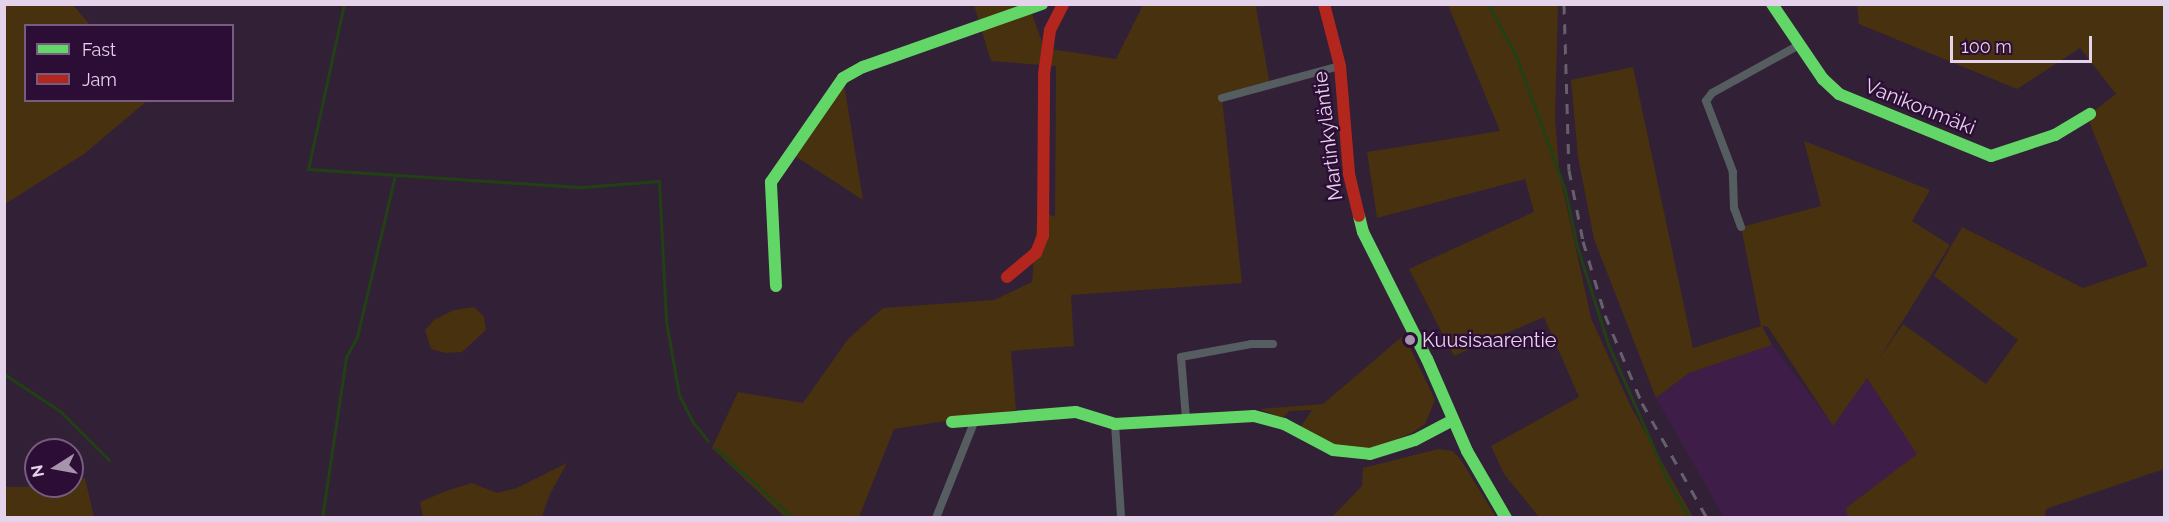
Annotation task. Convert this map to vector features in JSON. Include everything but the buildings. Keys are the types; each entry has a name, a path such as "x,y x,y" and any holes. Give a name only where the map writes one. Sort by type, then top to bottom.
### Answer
{"street":[{"path":"776,286 771,183 843,78 863,67 1042,4"},
{"path":"1007,277 1036,253 1043,236 1044,74 1050,30 1063,4"},
{"name":"Martinkyläntie","path":"1324,4 1340,66 1349,174 1363,232 1427,359 1453,420 1485,485 1506,518"},
{"name":"Vanikonmäki","path":"1772,4 1799,45 1839,94 1991,156 2055,135 2090,114"},
{"path":"1741,227 1734,208 1733,172 1706,101 1712,93 1799,45"},
{"path":"1222,98 1340,66"},
{"path":"1186,419 1182,357 1251,344 1274,344"},
{"path":"952,422 1076,412 1115,424 1186,419 1269,419 1333,450 1370,454 1414,440 1453,420"},
{"path":"936,518 975,420"},
{"path":"1115,424 1121,518"}],"shaded area":[{"path":"5,4 73,5 89,24 24,24 24,102 146,102 84,154 5,204"},
{"path":"974,5 1029,5 1044,48 1116,59 1143,5 1283,5 1256,7 1270,85 1222,98 1242,283 1071,295 1074,346 1011,351 1016,410 894,429 859,517 785,517 712,448 738,392 803,403 848,339 883,308 994,300 1032,282 1038,210 1055,217 1056,66 991,61"},
{"path":"1448,5 1558,5 1555,117 1559,171 1591,318 1631,407 1693,517 1539,517 1504,474 1491,446 1579,397 1544,317 1454,356 1409,269 1534,212 1525,179 1377,218 1367,152 1500,131"},
{"path":"1857,5 2164,5 2164,469 2046,509 2045,517 1848,517 1846,508 1917,454 1867,378 1833,426 1768,327 1762,326 1772,345 1689,373 1656,398 1594,239 1578,157 1571,80 1633,67 1693,348 1761,326 1741,227 1821,206 1804,141 1930,190 1912,221 1950,245 1877,362 1903,324 1986,384 2018,340 1934,276 1962,227 2083,288 2148,266 2090,124 2090,114 2116,94 2080,48 2017,89 1859,24"},
{"path":"843,78 863,200 792,154"},
{"path":"474,307 484,317 486,330 462,352 445,353 431,349 425,330 434,320 454,310"},
{"path":"1404,335 1435,400 1425,424 1412,433 1369,450 1338,447 1300,428 1312,410 1289,411 1283,418 1260,409 1323,404"},
{"path":"1772,345 1833,425 1867,378 1918,454 1846,508 1848,517 1724,517 1656,398 1689,373"},
{"path":"1438,449 1452,451 1459,457 1496,517 1332,517 1362,486 1363,468"},
{"path":"567,463 549,496 542,517 423,517 420,502 446,491 472,483 497,493 517,488"},
{"path":"84,478 94,517 5,517 5,487 24,487 24,498 84,498"}],"waterway":[{"path":"344,4 308,169 582,187 659,181 666,321 679,395 692,421 708,441"},
{"path":"1488,4 1516,56 1565,190 1577,246 1608,344 1669,483 1689,518"},
{"path":"322,518 346,357 357,337 395,175"},
{"path":"4,374 60,411 109,460"},
{"path":"715,448 793,518"}],"railway":[{"path":"1564,4 1569,170 1583,241 1605,315 1642,403 1707,518"}],"traffic: fast":[{"path":"776,286 771,182 843,78 863,67 1042,4"},
{"path":"1772,4 1823,79 1839,94 1991,156 2055,135 2090,114"},
{"path":"1359,216 1363,232 1427,359 1467,451 1506,518"},
{"path":"952,422 1076,412 1115,424 1254,416 1284,424 1333,450 1370,454 1415,440 1453,420"}],"traffic: jam":[{"path":"1007,277 1036,253 1043,236 1044,74 1050,30 1063,4"},
{"path":"1324,4 1340,66 1349,174 1359,216"}],"place":[{"name":"Kuusisaarentie","path":"1410,340"}]}
